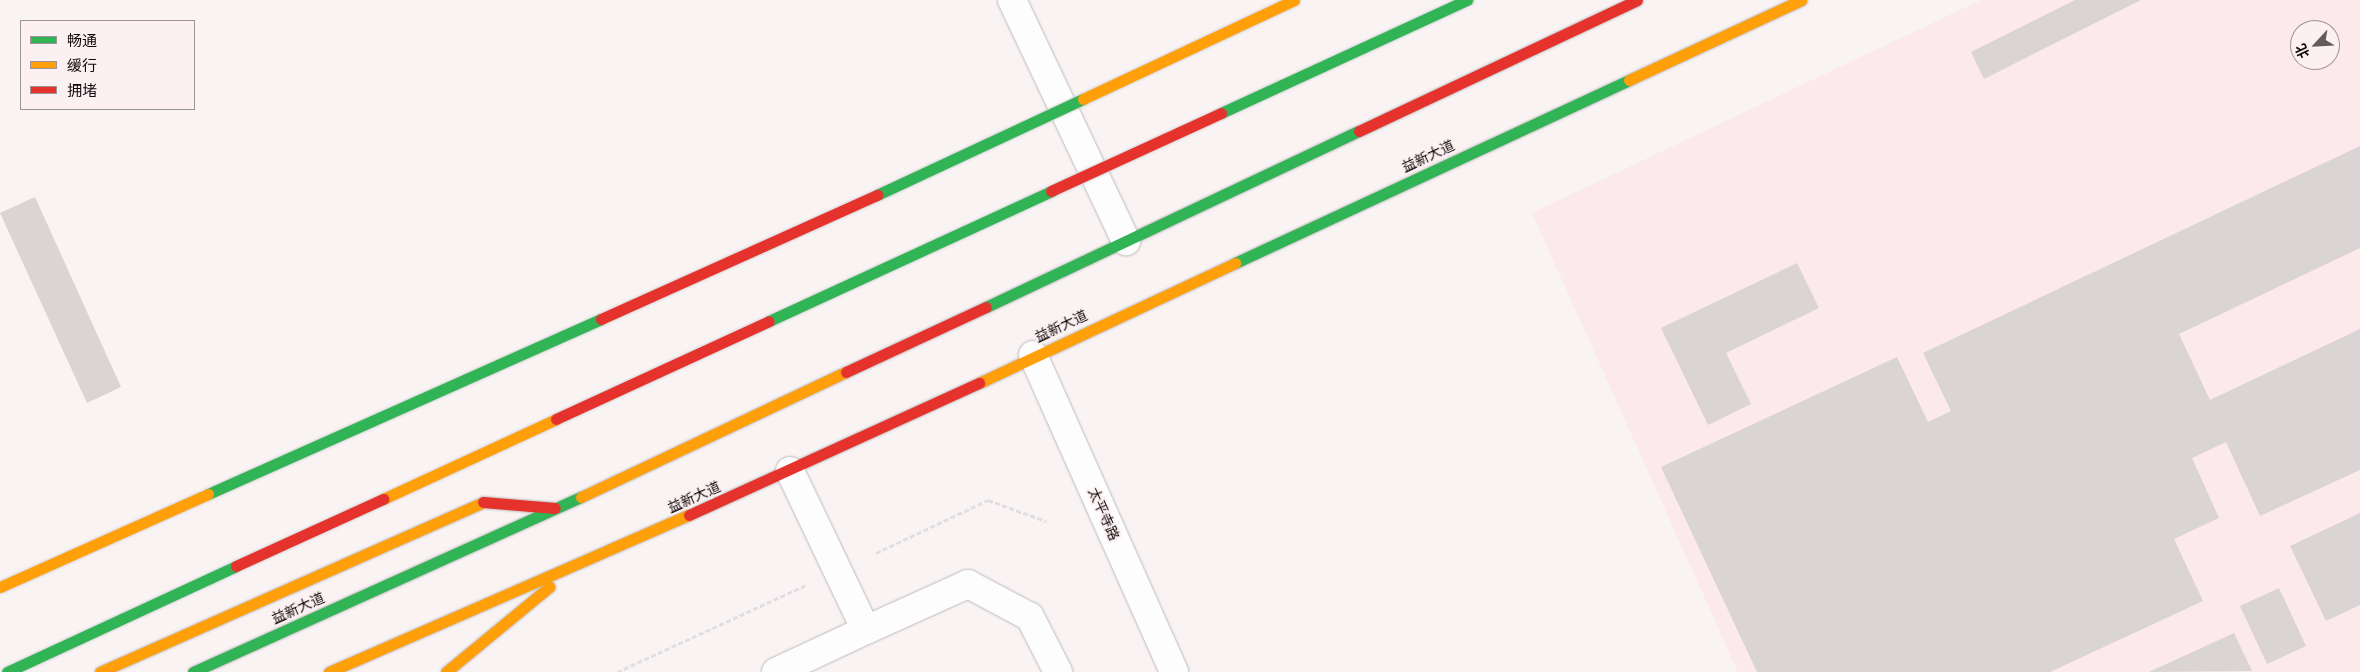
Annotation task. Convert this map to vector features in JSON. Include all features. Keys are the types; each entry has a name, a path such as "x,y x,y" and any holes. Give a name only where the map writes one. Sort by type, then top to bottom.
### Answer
{"main road":[{"path":"0,587 846,210 1294,0"},
{"path":"8,672 1468,0"},
{"name":"益新大道","path":"193,672 556,508 1637,0"},
{"name":"益新大道","path":"330,672 790,471 1033,355 1802,0"},
{"path":"100,672 483,502 556,508"},
{"path":"446,672 573,566"}],"street":[{"path":"1012,0 1126,241"},
{"name":"太平寺路","path":"1033,355 1174,672"},
{"path":"790,471 866,630"},
{"path":"776,672 968,584 1030,617 1058,672"}],"path":[{"path":"876,553 988,500 1046,521"},
{"path":"617,672 811,582"}],"shaded area":[{"path":"1981,0 2360,0 2360,672 1738,672 1532,213"}],"building":[{"path":"2075,0 2141,0 1984,79 1971,52"},
{"path":"2360,146 2360,248 2179,334 2210,400 2360,329 2360,470 2260,516 2226,442 2192,458 2219,518 2174,539 2203,601 2050,672 1757,672 1661,467 1897,357 1928,422 1951,411 1923,353"},
{"path":"35,197 121,387 87,403 0,213"},
{"path":"1797,263 1819,308 1726,353 1751,404 1708,425 1661,328"},
{"path":"2360,513 2360,605 2326,621 2290,546"},
{"path":"2279,588 2306,646 2267,664 2240,606"},
{"path":"2234,633 2252,671 2149,672"}],"traffic: fast":[{"path":"1221,113 1467,0"},
{"path":"1235,263 1629,80"},
{"path":"877,195 1083,99"},
{"path":"986,307 1359,131"},
{"path":"769,321 1051,191"},
{"path":"208,494 601,319"},
{"path":"193,672 581,497"},
{"path":"7,672 236,566"}],"traffic: slow":[{"path":"1083,99 1294,0"},
{"path":"1629,80 1801,0"},
{"path":"979,383 1235,263"},
{"path":"581,497 846,372"},
{"path":"383,499 556,419"},
{"path":"0,587 208,494"},
{"path":"100,672 483,502"},
{"path":"329,672 689,515"},
{"path":"446,672 549,587"}],"traffic: jam":[{"path":"1359,131 1637,0"},
{"path":"1051,191 1221,113"},
{"path":"601,319 877,195"},
{"path":"846,372 986,307"},
{"path":"556,419 769,321"},
{"path":"689,515 979,383"},
{"path":"236,566 383,499"},
{"path":"483,502 555,508"}]}
